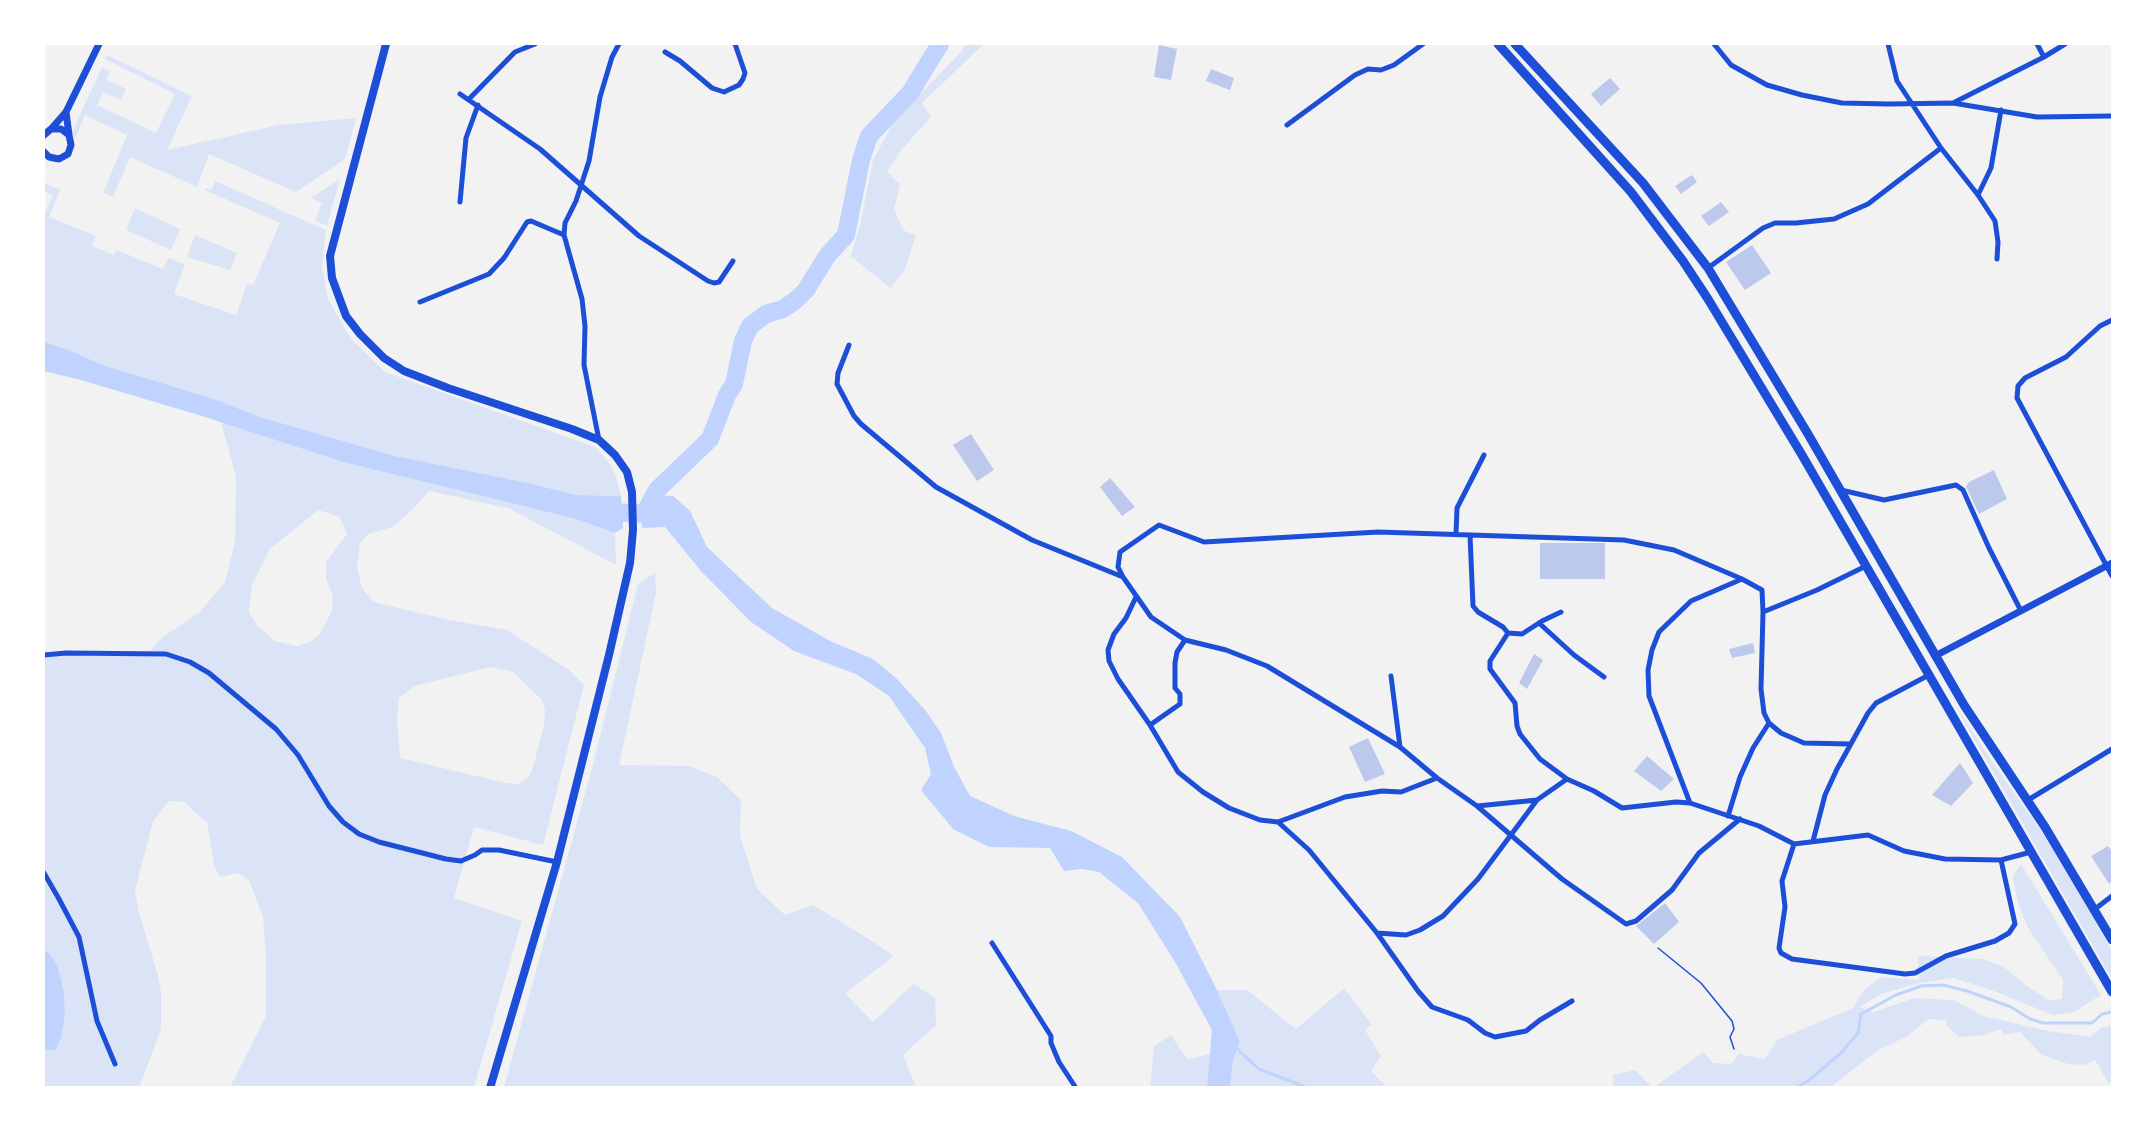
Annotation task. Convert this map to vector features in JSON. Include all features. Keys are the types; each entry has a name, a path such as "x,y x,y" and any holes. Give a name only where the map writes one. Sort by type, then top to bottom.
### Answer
{"main road":[{"path":"386,44 330,256 332,278 346,316 384,358 404,370 448,388 599,440 615,455 627,472 632,492 633,530 630,563 620,608 557,862 490,1088"},
{"path":"1498,44 1631,192 1683,261 1731,335 2112,992"},
{"path":"1517,44 1644,183 1708,268 1776,378 1935,656 1981,732 2028,800 2112,940"}],"street":[{"path":"44,135 66,112 99,44"},
{"path":"469,99 515,52 535,44"},
{"path":"599,440 584,365 585,326 582,299 564,235 565,223 576,201 589,161 600,97 612,57 619,44"},
{"path":"665,52 680,61 712,88 724,92 739,85 745,73 735,44"},
{"path":"1287,125 1355,75 1368,69 1381,70 1394,65 1423,44"},
{"path":"1714,44 1731,65 1767,85 1842,103 1889,105 1953,103 2037,117 2112,116"},
{"path":"1888,44 1897,81 1941,148 1995,221 1998,242 1997,259"},
{"path":"2037,44 2044,57"},
{"path":"1953,103 2065,44"},
{"path":"460,94 540,149 639,236 708,280 714,283 719,282 733,261"},
{"path":"460,202 466,138 478,105"},
{"path":"1978,195 1991,168 2001,110"},
{"path":"44,152 52,158 59,159 68,154 72,145 66,112"},
{"path":"51,129 61,129 69,135"},
{"path":"1708,268 1762,228 1775,224 1834,219 1868,204 1941,148"},
{"path":"44,162 52,158"},
{"path":"420,302 489,274 504,258 526,222 531,221 564,235"},
{"path":"2112,320 2100,327 2066,357 2025,378 2018,387 2017,398 2110,564 2112,576"},
{"path":"849,345 838,373 837,384 854,416 861,424 936,487 1032,540 1123,577"},
{"path":"1456,534 1457,508 1484,455"},
{"path":"1839,490 1884,500 1956,485 1963,490 2021,611"},
{"path":"1740,819 1699,853 1672,890 1631,924 1626,924 1562,879 1477,806 1437,778 1401,747 1267,666 1226,650 1185,640 1151,617 1118,567 1120,552 1160,525 1204,542 1378,532 1580,537 1624,540 1674,549 1743,579 1762,590 1761,689 1764,713 1769,723 1781,733 1804,743 1850,744"},
{"path":"1470,535 1473,606 1478,612 1503,627 1508,633 1522,634 1561,612"},
{"path":"1935,656 2110,564"},
{"path":"1763,612 1817,590 1866,566"},
{"path":"1690,803 1649,696 1648,670 1652,650 1659,632 1691,601 1743,579"},
{"path":"1136,597 1126,618 1114,634 1108,650 1109,661 1118,680 1150,725 1178,772 1203,792 1229,808 1260,820 1278,822 1345,797 1382,791 1401,792 1437,778"},
{"path":"1539,623 1574,655 1604,677"},
{"path":"1508,633 1490,661 1490,669 1515,703 1520,734 1540,759 1567,779 1594,791 1622,808 1676,802 1690,803 1740,819 1794,844 1868,835 1904,851 1945,859 2001,860 2031,852"},
{"path":"1150,725 1180,704 1180,694 1175,688 1175,663 1177,652 1185,640"},
{"path":"44,655 66,653 166,654 190,662 209,673 276,729 298,755 329,806 343,822 359,834 379,842 446,859 461,861 482,850 499,850 557,862"},
{"path":"1813,841 1825,795 1868,713 1876,703 1929,675"},
{"path":"1391,676 1401,747"},
{"path":"1728,816 1740,777 1753,748 1769,723"},
{"path":"2028,800 2112,749"},
{"path":"1377,933 1406,935 1420,930 1443,916 1478,879 1538,800 1567,779"},
{"path":"1477,806 1538,800"},
{"path":"1278,822 1309,850 1377,933 1432,1007 1467,1020 1495,1037 1526,1031 1572,1001"},
{"path":"1794,844 1782,881 1785,907 1780,954 1792,959 1905,974 1915,973 1946,956 2009,933 2014,924 2001,860"},
{"path":"44,873 79,937 97,1021 115,1064"},
{"path":"2095,909 2112,896"},
{"path":"992,943 1051,1036 1051,1043 1059,1062 1076,1088"}],"path":[{"path":"1658,948 1701,983 1732,1022 1734,1029 1730,1037 1734,1049"}],"shaded area":[{"path":"966,44 984,44 922,103 931,117 902,149 887,172 900,184 894,209 903,230 916,236 904,271 890,288 851,256 860,225 873,160 894,121 962,51"},
{"path":"107,55 192,96 167,150 279,125 356,118 345,159 296,192 209,154 197,187 130,157 113,197 103,193 127,135 85,115 75,139 72,132 102,67 110,71 106,80 126,89 121,100 103,92 97,105 156,133 175,94 105,59"},
{"path":"340,179 327,226 315,220 322,203 311,198"},
{"path":"215,181 326,230 322,267 328,299 351,339 385,372 595,447 607,460 616,476 621,496 576,495 395,456 260,417 214,399 103,365 44,342 44,215 53,195 44,191 44,183 60,190 49,217 96,236 92,246 114,255 117,250 163,269 168,258 185,264 174,294 236,315 247,284 253,285 280,223 205,190 206,188 211,190"},
{"path":"135,208 180,229 171,250 126,230"},
{"path":"195,235 237,253 230,270 187,257"},
{"path":"221,422 343,462 576,519 615,533 616,565 508,508 429,491 393,527 368,534 360,543 357,567 362,588 374,602 449,620 507,630 569,670 584,685 543,845 474,827 454,898 522,921 474,1087 230,1087 266,1016 263,917 249,880 238,873 220,877 214,865 207,823 184,802 169,801 153,821 135,891 161,992 161,1029 140,1085 145,1087 44,1087 44,1050 56,1050 65,1016 64,992 58,967 44,949 44,655 147,654 163,637 200,612 225,582 235,542 236,477","holes":["318,510 340,517 347,534 326,562 326,579 333,596 332,611 320,634 310,642 297,646 275,641 257,625 249,612 252,585 269,550","491,667 513,672 541,699 545,709 544,725 529,777 518,784 506,783 400,758 397,719 399,698 415,686"]},
{"path":"655,573 656,593 619,765 689,766 717,777 741,800 740,836 757,889 785,915 813,905 894,956 845,993 873,1022 913,984 935,998 936,1025 903,1055 916,1087 504,1087 592,768 638,584"},
{"path":"1950,697 2047,839 2081,895 2112,952 2112,979"},
{"path":"2021,864 2101,995 2074,1012 2053,1015 1986,988 1953,978 1919,983 1881,994 1860,1007 1873,1012 1915,998 1954,1000 1983,1016 2049,1031 2090,1037 2101,1028 2112,1025 2112,1083 2108,1083 2095,1060 2084,1065 2068,1064 2042,1055 2020,1032 2004,1035 2001,1029 1985,1035 1959,1037 1946,1025 1946,1020 1929,1019 1906,1037 1878,1050 1831,1087 1653,1088 1703,1052 1713,1063 1731,1064 1739,1054 1765,1059 1777,1040 1853,1008 1865,989 1881,977 1919,980 1918,956 1983,959 2004,967 2049,1000 2062,999 2063,980 2027,926 2017,900 2013,876"},
{"path":"1344,988 1372,1025 1365,1030 1381,1056 1371,1071 1387,1087 1230,1087 1233,1061 1240,1042 1217,990 1247,990 1296,1029"},
{"path":"1171,1035 1187,1059 1210,1054 1207,1087 1150,1088 1154,1046"},
{"path":"1635,1070 1652,1087 1613,1087 1613,1075"}],"water":[{"path":"44,342 103,365 214,399 260,417 395,456 576,495 621,496 623,528 615,533 576,519 343,462 202,416 44,371"},
{"path":"647,495 673,496 690,511 707,547 772,608 830,641 873,659 896,678 926,711 941,733 954,767 970,796 1014,816 1071,831 1122,857 1180,917 1217,990 1240,1042 1233,1061 1230,1087 1207,1087 1212,1030 1175,962 1138,903 1099,872 1082,869 1064,871 1050,848 989,847 953,829 921,790 931,774 925,748 889,696 856,674 794,651 751,622 701,571 665,527 642,528 641,502"},
{"path":"44,949 58,967 64,992 65,1016 56,1050 44,1050"}],"building":[{"path":"1159,45 1177,49 1171,80 1154,77"},
{"path":"1211,69 1234,78 1230,90 1206,81"},
{"path":"1610,78 1620,89 1601,106 1591,94"},
{"path":"1692,175 1697,182 1681,194 1675,186"},
{"path":"1721,202 1729,212 1709,226 1701,216"},
{"path":"1752,245 1771,273 1745,290 1726,262"},
{"path":"971,434 994,470 977,481 953,445"},
{"path":"1994,470 2007,499 1979,514 1966,487 1969,482"},
{"path":"1110,478 1135,507 1122,516 1100,487"},
{"path":"1540,543 1605,543 1605,579 1540,579"},
{"path":"1753,643 1755,653 1732,658 1729,649"},
{"path":"1534,654 1543,660 1527,689 1519,683"},
{"path":"1368,738 1385,774 1365,782 1349,747"},
{"path":"1647,756 1674,779 1661,791 1634,771"},
{"path":"1960,763 1973,783 1951,806 1932,795"},
{"path":"2108,846 2112,852 2112,881 2109,884 2091,856"},
{"path":"1665,903 1679,922 1654,944 1636,926"}],"waterway":[{"path":"644,514 657,490 710,439 727,395 734,384 743,341 750,326 766,314 783,309 796,300 806,290 827,256 846,235 861,160 869,136 910,93 940,44"},
{"path":"599,511 664,515"},
{"path":"1796,1088 1808,1081 1841,1053 1858,1033 1861,1014 1896,995 1921,986 1943,985 1967,991 2011,1007 2030,1019 2043,1023 2092,1023 2102,1014 2111,1012"},
{"path":"1235,1047 1259,1069 1308,1088"}]}
